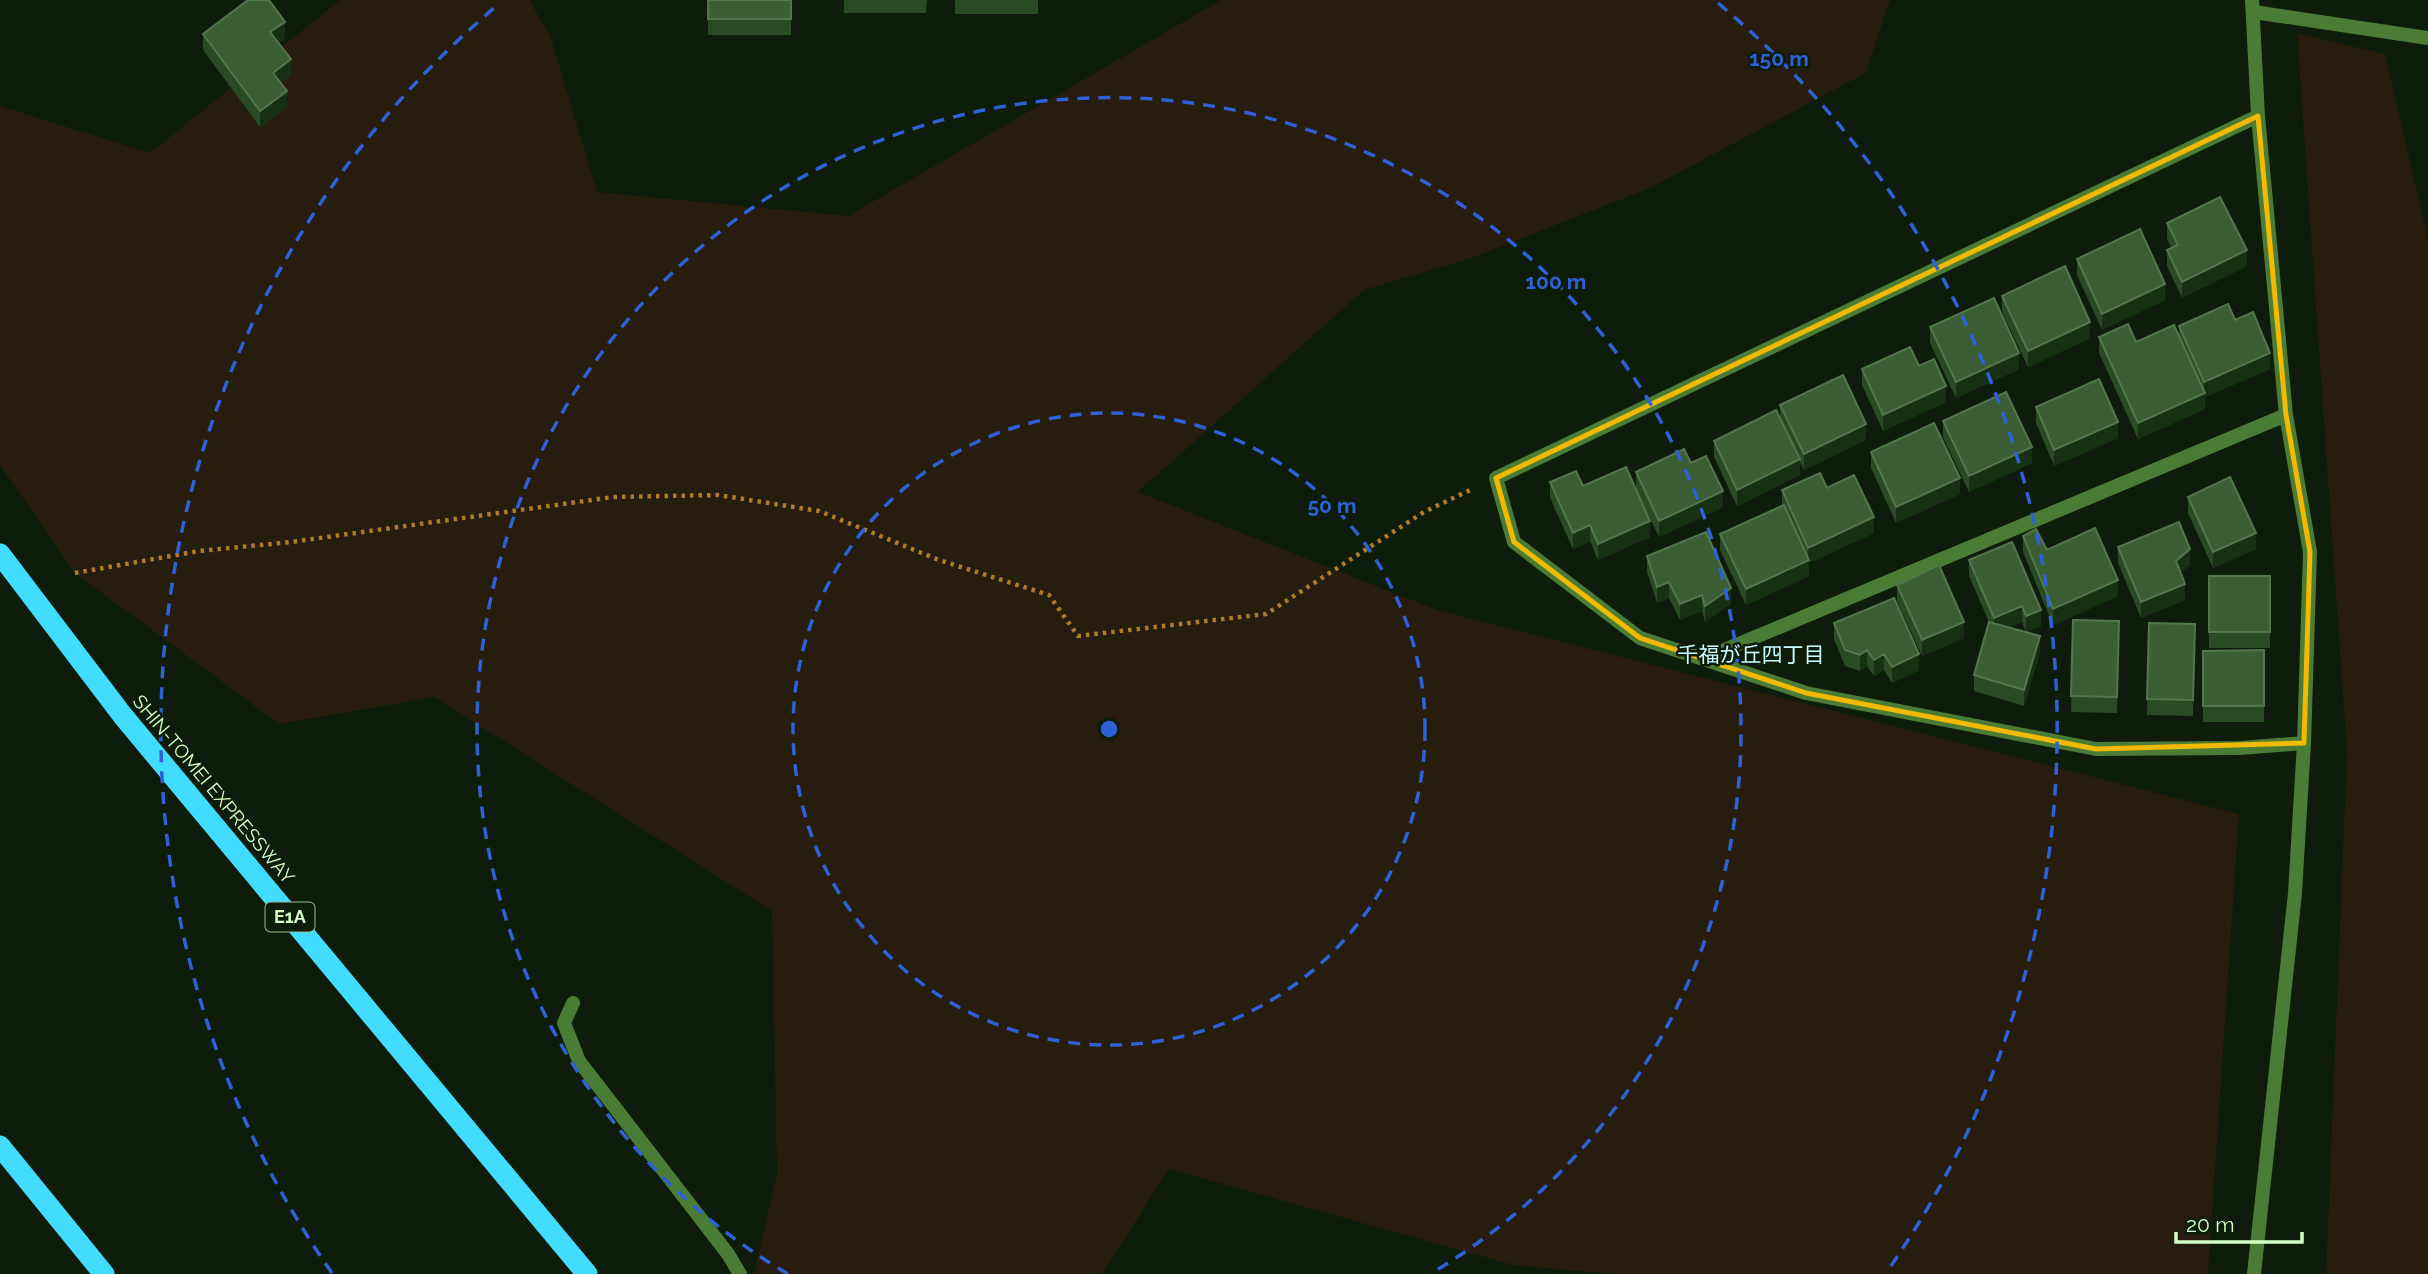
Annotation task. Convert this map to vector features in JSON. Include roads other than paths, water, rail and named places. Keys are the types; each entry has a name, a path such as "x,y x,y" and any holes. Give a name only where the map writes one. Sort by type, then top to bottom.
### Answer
{"highway":[{"name":"SHIN-TOMEI EXPRESSWAY","path":"0,554 123,716 587,1274"},
{"path":"7,1154 104,1274"}],"street":[{"path":"2254,1274 2295,893 2304,743 2310,552 2286,415 2258,116 2253,6 2428,38"},
{"path":"2258,116 1496,478 1514,542 1640,638 1806,693 2096,748 2240,748 2304,743"},
{"path":"1703,659 2286,415"},
{"path":"573,1003 564,1023 579,1061 728,1254 740,1274"}],"district":[{"name":"千福が丘四丁目","path":"1751,655"}]}
